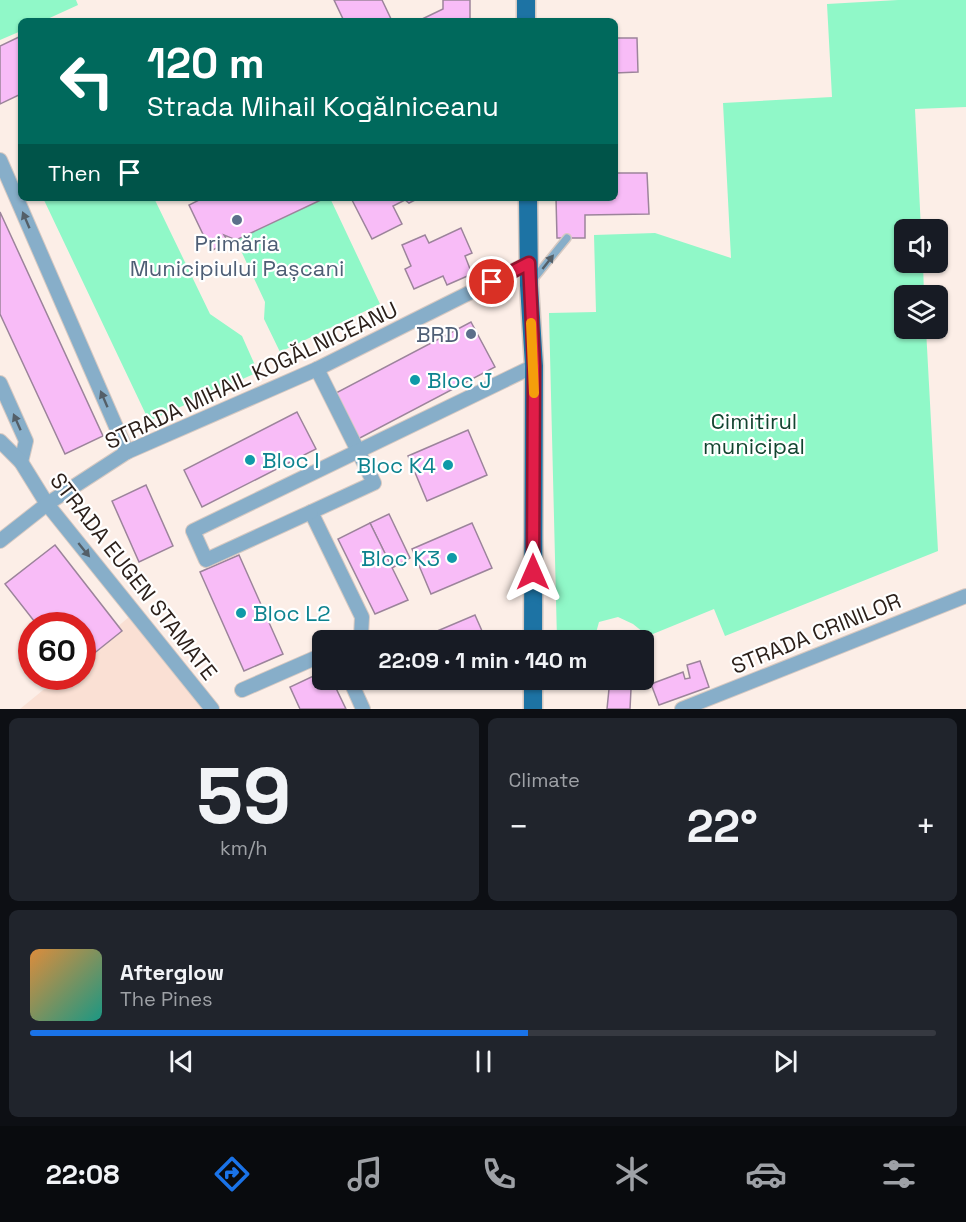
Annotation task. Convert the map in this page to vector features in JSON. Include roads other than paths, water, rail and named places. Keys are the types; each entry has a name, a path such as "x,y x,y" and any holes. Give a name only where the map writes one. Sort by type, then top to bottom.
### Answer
{"main road":[{"path":"526,0 526,18"},
{"path":"528,201 529,285 534,366 533,630"},
{"path":"532,709 533,690"}],"street":[{"path":"0,160 127,452"},
{"name":"STRADA MIHAIL KOGĂLNICEANU","path":"0,541 47,504 127,452 317,369 529,263"},
{"path":"317,369 359,451 374,483 206,560 193,531 359,451 534,366"},
{"path":"0,383 26,441 21,462"},
{"name":"STRADA EUGEN STAMATE","path":"0,441 21,462 47,504 212,709"},
{"path":"311,512 362,617 362,630"},
{"name":"STRADA CRINILOR","path":"682,709 966,596"},
{"path":"243,690 312,659"},
{"path":"354,690 363,709"}],"lane":[{"path":"529,285 567,238"}],"place":[{"name":"Primăria Municipiului Pașcani","path":"237,220"},
{"name":"BRD","path":"471,334"},
{"name":"Bloc J","path":"415,380"},
{"name":"Bloc I","path":"250,460"},
{"name":"Bloc K4","path":"448,465"},
{"name":"Bloc K3","path":"452,558"},
{"name":"Bloc L2","path":"241,613"}],"park label":[{"name":"Cimitirul municipal","path":"754,434"}]}
